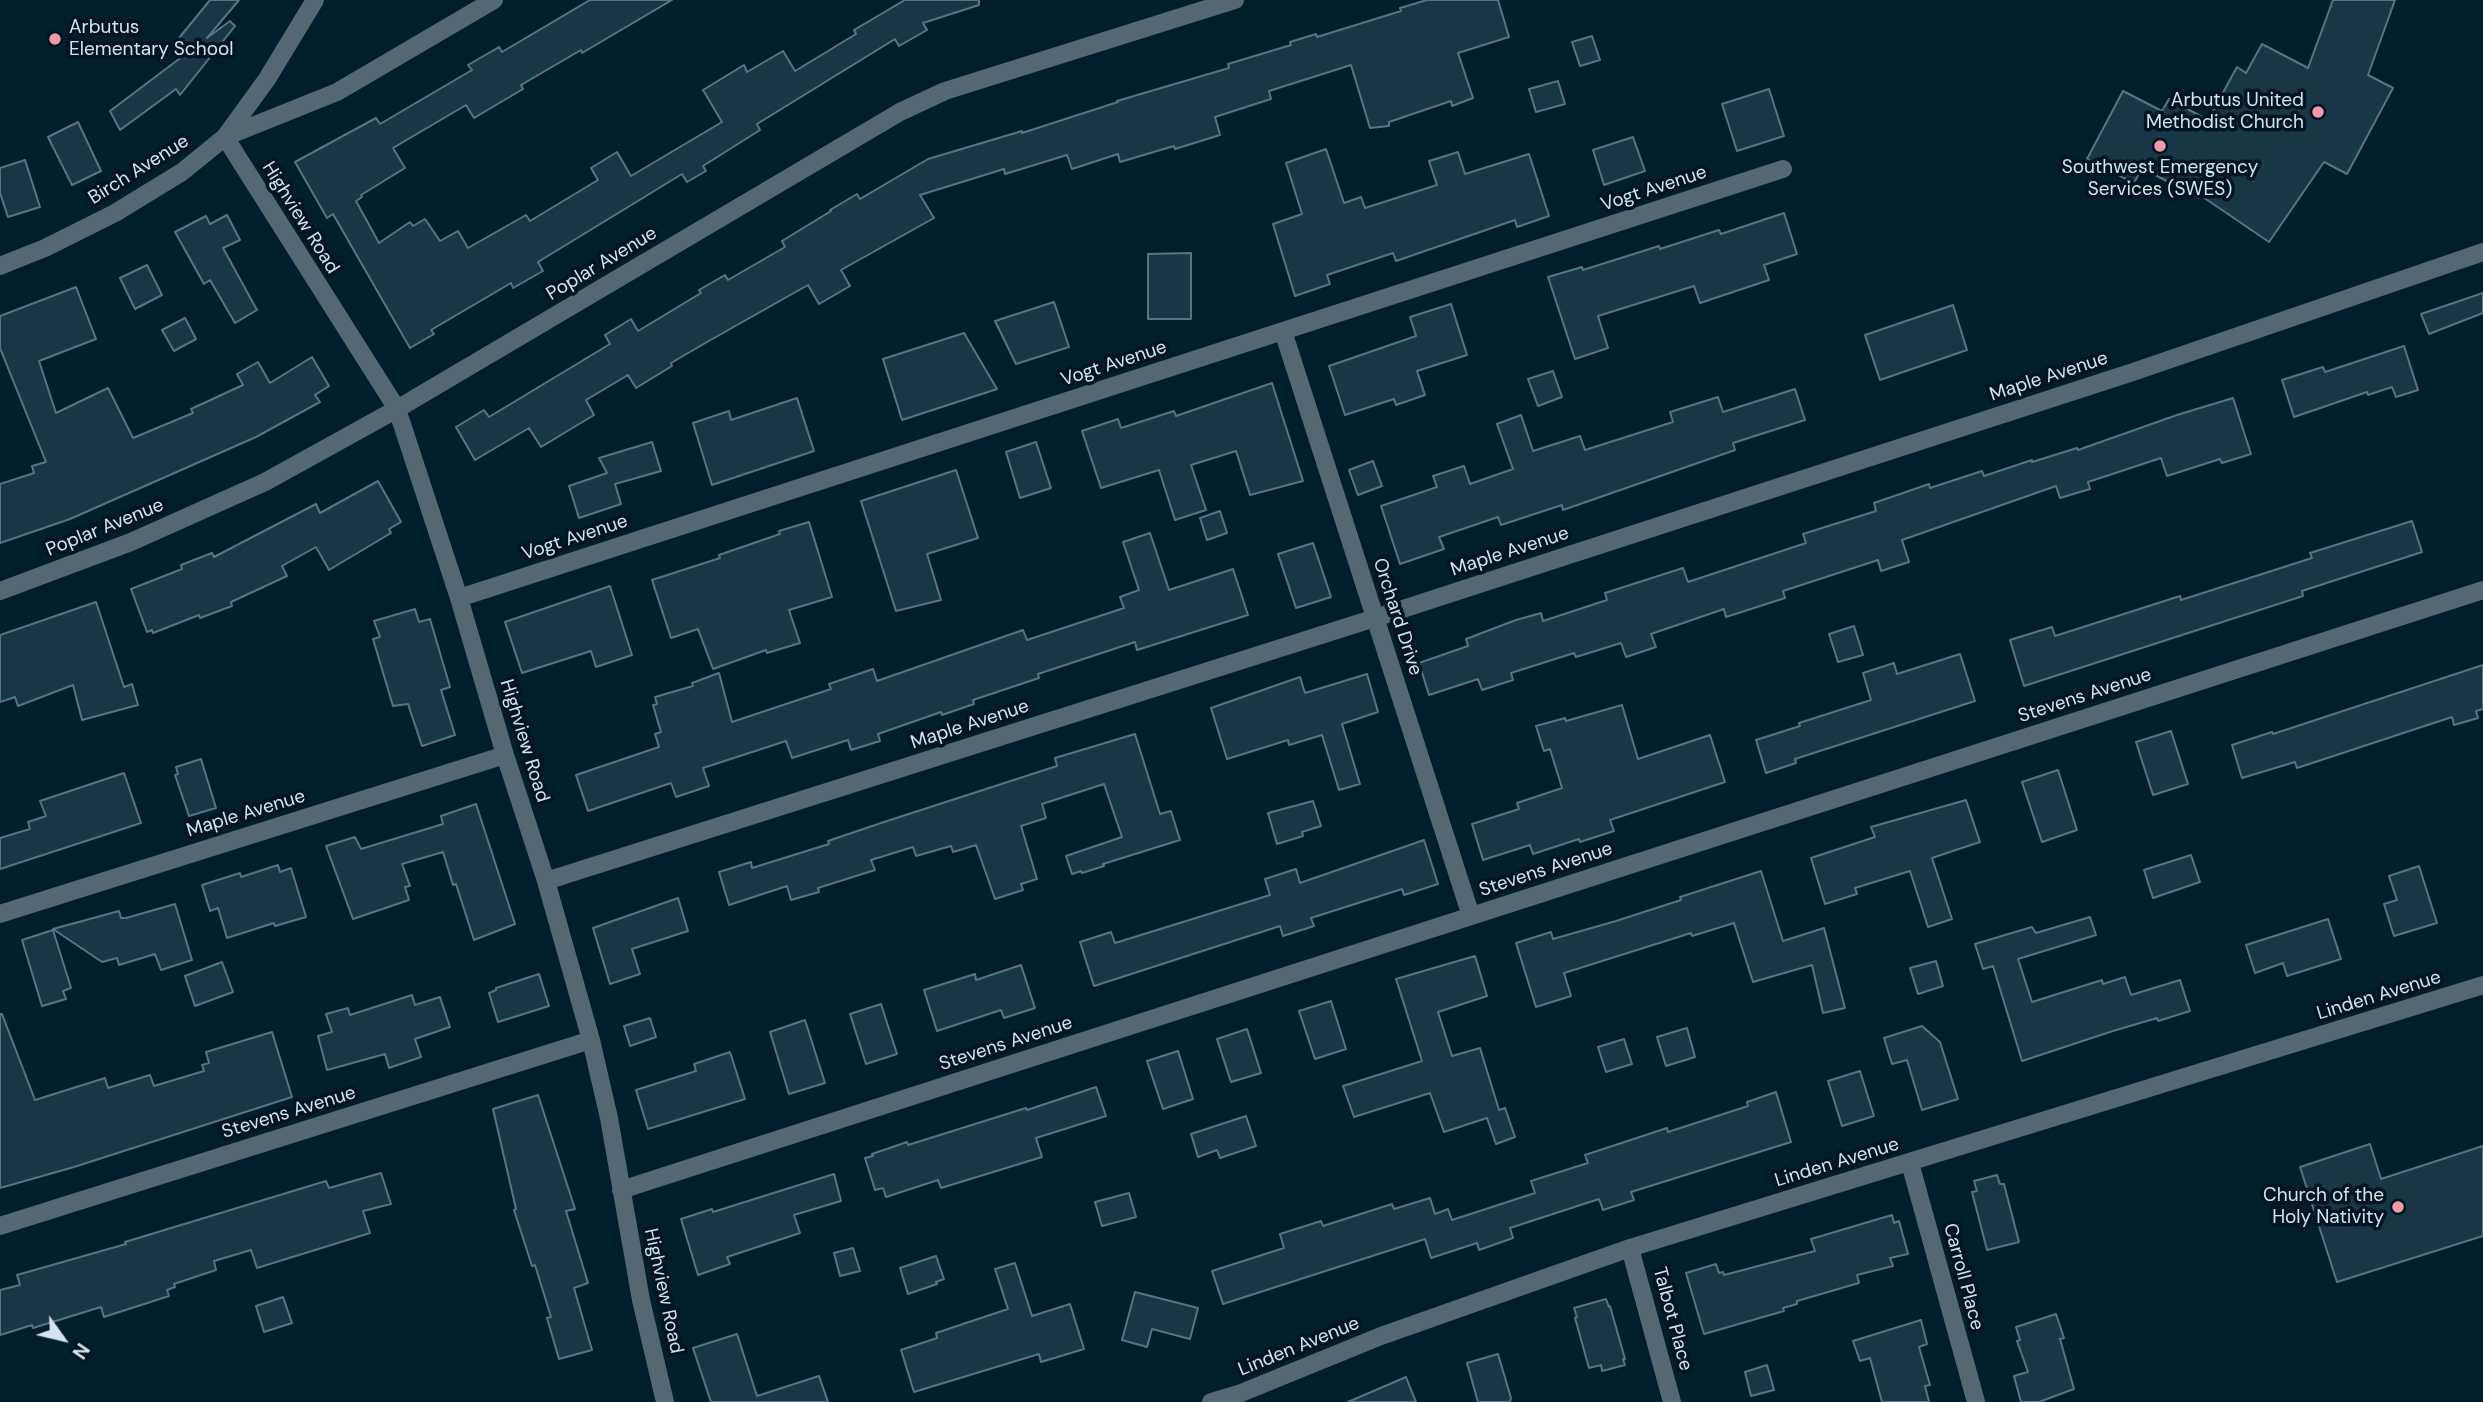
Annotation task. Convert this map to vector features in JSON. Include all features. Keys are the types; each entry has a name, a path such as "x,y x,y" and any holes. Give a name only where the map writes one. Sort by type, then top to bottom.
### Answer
{"street":[{"name":"Birch Avenue","path":"0,266 45,248 115,213 182,173 225,137 267,79 315,0"},
{"path":"225,137 337,92 494,0"},
{"name":"Poplar Avenue","path":"0,591 131,542 265,482 397,410 900,112 945,91 1235,0"},
{"name":"Highview Road","path":"225,137 397,410 459,598 505,755 546,881 591,1040 609,1118 641,1300 665,1402"},
{"name":"Vogt Avenue","path":"459,598 1783,169"},
{"name":"Maple Avenue","path":"546,881 1375,618 2133,372 2483,252"},
{"name":"Orchard Drive","path":"1283,331 1471,916"},
{"name":"Stevens Avenue","path":"621,1191 2483,590"},
{"name":"Maple Avenue","path":"0,914 505,755"},
{"name":"Linden Avenue","path":"1211,1402 1241,1393 1381,1336 1630,1248 2483,985"},
{"name":"Stevens Avenue","path":"0,1226 591,1040"},
{"name":"Carroll Place","path":"1910,1163 1976,1402"},
{"name":"Talbot Place","path":"1630,1248 1672,1402"}],"building":[{"path":"210,0 239,0 207,38 230,21 235,26 180,95 176,89 120,130 110,111 187,53 175,43"},
{"path":"590,0 672,0 521,85 523,89 474,118 466,105 393,148 405,168 361,195 356,201 379,243 410,222 413,226 425,219 440,241 458,231 468,248 526,215 530,221 598,180 591,168 617,152 631,176 722,122 703,90 744,65 747,72 783,51 795,71 856,34 854,30 905,0 979,0 979,5 923,23 927,30 899,46 895,39 757,124 760,130 703,166 706,171 687,182 682,174 538,262 543,271 513,288 511,283 431,330 434,334 410,348 333,214 327,218 295,162 376,118 380,124 472,70 468,65 499,47 502,52"},
{"path":"1427,0 1498,0 1509,37 1458,53 1473,98 1452,106 1451,101 1389,122 1389,126 1370,128 1351,65 1269,91 1271,99 1215,117 1220,135 1175,149 1174,146 1120,162 1118,154 1072,169 1067,155 1005,174 1004,169 920,195 934,218 841,270 850,286 819,304 808,285 671,363 672,366 636,388 628,375 586,400 594,415 541,447 529,428 475,460 456,427 484,410 489,417 610,344 605,335 631,319 638,331 701,293 699,290 725,275 728,280 785,247 782,241 830,210 857,194 860,199 928,159 1022,133 1229,68 1228,64 1291,45 1290,42 1316,34 1317,37 1401,11 1400,8"},
{"name":"Arbutus United Methodist Church","path":"2333,0 2395,0 2368,75 2393,88 2347,174 2324,162 2269,242 2200,195 2199,198 2142,168 2134,183 2087,159 2123,91 2162,111 2169,99 2208,120 2237,67 2246,73 2262,44 2308,68"},
{"path":"1592,36 1600,60 1580,66 1572,42"},
{"path":"1558,81 1565,104 1536,112 1529,89"},
{"path":"1769,89 1784,136 1737,151 1722,104"},
{"path":"78,122 101,171 72,185 48,137"},
{"path":"1633,137 1645,171 1604,185 1593,150"},
{"path":"1326,149 1344,203 1361,197 1365,208 1437,185 1429,161 1458,152 1465,174 1529,154 1549,216 1517,227 1515,220 1396,261 1393,253 1327,275 1330,284 1295,296 1273,224 1302,214 1286,163"},
{"path":"25,160 40,207 8,217 0,193 0,168"},
{"path":"1784,213 1797,254 1764,265 1769,280 1700,303 1694,286 1598,316 1608,348 1575,359 1548,277 1582,267 1583,270 1659,246 1660,249 1719,230 1721,234"},
{"path":"227,215 240,240 223,248 257,310 235,323 210,280 204,284 175,232 206,216 210,224"},
{"path":"1191,253 1191,319 1148,319 1148,254"},
{"path":"147,265 162,295 135,309 120,278"},
{"path":"76,287 96,339 39,361 56,413 108,388 133,438 193,413 191,409 243,385 237,374 258,362 270,383 312,357 329,386 315,395 320,402 256,437 70,519 0,543 0,484 34,473 32,466 46,462 0,348 0,316"},
{"path":"2483,293 2483,313 2429,334 2421,314"},
{"path":"1054,302 1069,347 1016,364 995,321"},
{"path":"1451,304 1467,355 1417,371 1425,395 1396,405 1394,399 1345,415 1329,366 1416,336 1410,317"},
{"path":"1953,305 1967,350 1880,380 1865,335"},
{"path":"185,318 196,339 174,351 162,330"},
{"path":"964,333 997,389 902,420 883,359"},
{"path":"2404,346 2418,390 2396,397 2392,387 2368,395 2367,392 2294,417 2282,380 2323,367 2325,372"},
{"path":"1553,371 1562,397 1538,406 1528,379"},
{"path":"1272,383 1303,481 1250,495 1236,451 1191,465 1206,510 1175,520 1159,470 1101,488 1082,431 1118,419 1121,428 1174,411 1176,416"},
{"path":"1795,389 1805,420 1733,443 1735,450 1563,510 1562,505 1501,525 1498,517 1439,537 1444,549 1400,564 1381,506 1437,487 1433,476 1464,466 1470,484 1513,469 1497,424 1521,415 1533,451 1580,436 1585,450 1673,422 1670,412 1718,397 1723,412"},
{"path":"797,398 814,451 712,485 693,423 729,411 731,420"},
{"path":"2233,398 2251,454 2222,463 2220,459 2167,476 2161,458 2088,482 2090,489 2060,498 2056,486 1902,540 1909,562 1881,571 1878,560 1783,591 1785,598 1726,617 1724,609 1651,634 1656,647 1626,657 1621,643 1576,657 1574,653 1511,673 1513,680 1482,690 1478,679 1429,695 1419,663 1468,646 1466,639 1516,620 1541,613 1543,621 1607,600 1605,593 1683,568 1688,582 1806,543 1803,534 1876,511 1874,503 1929,484 1930,488 1982,471 1984,476 2032,460 2077,448 2078,450"},
{"path":"652,442 661,471 615,484 621,504 579,518 569,486 607,473 599,458"},
{"path":"1036,442 1051,488 1020,498 1006,452"},
{"path":"1373,461 1382,486 1358,495 1349,470"},
{"path":"956,470 978,538 927,554 941,600 896,611 861,501"},
{"path":"378,481 401,522 389,529 391,533 329,570 316,547 282,566 287,576 231,602 232,606 200,618 199,615 153,633 152,630 147,632 131,589 182,569 181,565 212,553 214,557 316,504 320,513"},
{"path":"1220,511 1227,533 1207,540 1200,518"},
{"path":"2412,521 2422,552 2302,591 2303,596 2024,686 2010,640 2052,627 2055,636 2180,596 2181,600 2312,558 2310,553"},
{"path":"809,522 832,597 789,610 800,643 767,653 766,650 713,669 698,629 671,638 652,580 720,558 719,555"},
{"path":"1150,533 1169,590 1233,569 1248,615 1137,650 1135,642 1038,674 1039,678 973,700 974,704 942,715 941,712 878,734 880,741 851,750 848,740 792,758 786,741 703,768 709,786 676,797 671,783 588,811 576,775 659,747 655,734 661,732 653,705 657,704 655,697 693,686 692,683 719,673 732,722 831,689 829,684 873,669 877,681 1023,630 1027,640 1124,608 1120,597 1139,590 1123,542"},
{"path":"1313,543 1331,597 1296,608 1278,554"},
{"path":"610,586 632,655 596,667 591,651 522,673 505,622"},
{"path":"96,602 124,687 132,684 138,705 82,720 73,685 18,706 15,697 0,702 0,635"},
{"path":"415,609 419,622 430,619 450,687 441,690 455,735 422,746 408,704 393,706 373,639 380,637 374,621"},
{"path":"1854,626 1863,655 1838,662 1829,634"},
{"path":"1960,654 1975,701 1795,759 1796,763 1766,773 1756,740 1871,700 1863,673 1894,663 1897,674"},
{"path":"2483,665 2483,709 2476,711 2478,718 2454,725 2452,717 2297,768 2295,762 2242,778 2232,745"},
{"path":"1367,674 1378,712 1342,724 1360,784 1339,790 1322,735 1289,745 1288,740 1227,759 1211,708 1300,677 1305,693"},
{"path":"1622,705 1638,759 1710,735 1725,782 1610,820 1614,831 1580,842 1579,839 1533,854 1530,845 1483,860 1472,824 1519,809 1517,803 1562,788 1550,749 1544,751 1536,726 1565,718 1566,721"},
{"path":"2171,731 2188,784 2153,795 2136,742"},
{"path":"1135,734 1160,814 1171,811 1180,840 1072,874 1066,856 1122,837 1104,784 1042,804 1046,818 1021,826 1037,879 1021,884 1023,890 995,899 976,845 953,852 951,846 916,856 913,847 871,860 875,870 818,888 819,892 791,900 787,886 729,905 719,872 751,862 752,868 829,844 828,841 1057,766 1055,758"},
{"path":"201,759 216,808 189,816 175,775 178,774 176,767"},
{"path":"2058,770 2077,830 2042,842 2022,782"},
{"path":"124,773 141,823 0,869 0,838 30,829 28,822 46,816 40,801"},
{"path":"1966,800 1980,842 1932,858 1952,919 1928,927 1910,871 1855,888 1857,894 1825,904 1811,858 1875,837 1871,827"},
{"path":"1313,801 1321,826 1302,832 1303,836 1277,844 1268,813"},
{"path":"476,804 515,924 474,940 443,852 402,864 410,886 405,887 409,900 353,919 326,846 355,837 361,849 443,824 441,816"},
{"path":"1424,840 1438,884 1404,895 1402,889 1311,918 1314,926 1283,936 1280,926 1094,986 1080,942 1111,932 1115,943 1270,895 1265,879 1296,869 1300,883"},
{"path":"2191,855 2200,882 2153,898 2144,870"},
{"path":"278,865 280,872 291,868 306,917 275,926 274,923 227,938 218,908 210,911 202,885 240,873 241,877"},
{"path":"2419,866 2437,923 2394,936 2384,904 2397,900 2389,876"},
{"path":"1761,871 1783,941 1824,928 1845,1008 1823,1013 1812,965 1753,982 1734,923 1692,936 1691,933 1564,973 1571,996 1536,1007 1516,943 1551,932 1553,939 1616,921"},
{"path":"678,898 688,931 632,949 640,974 610,984 593,928"},
{"path":"175,904 192,960 161,970 155,954 119,965 117,958 102,962 53,929 119,911 121,918 126,918"},
{"path":"2090,917 2096,935 2018,959 2032,1002 2102,980 2103,984 2125,977 2131,995 2180,980 2190,1011 2113,1031 2022,1061 1993,966 1983,969 1975,944 2032,927 2036,933"},
{"path":"2328,919 2341,959 2287,976 2283,963 2255,973 2246,945"},
{"path":"53,930 71,988 63,991 66,999 42,1006 22,940"},
{"path":"1475,956 1487,996 1438,1012 1452,1056 1480,1048 1499,1110 1505,1108 1515,1137 1496,1144 1487,1118 1444,1132 1430,1093 1354,1117 1343,1086 1422,1061 1396,979"},
{"path":"1936,961 1943,986 1918,994 1910,968"},
{"path":"222,962 233,992 195,1006 185,976"},
{"path":"1021,965 1035,1008 1004,1018 1001,1010 937,1031 924,990 975,974 976,980"},
{"path":"539,974 549,1006 498,1022 489,993 496,988"},
{"path":"412,995 415,1005 440,997 450,1027 415,1039 421,1057 389,1068 385,1054 327,1070 318,1036 332,1032 326,1014 348,1008 350,1015"},
{"path":"1331,1001 1346,1049 1315,1059 1299,1011"},
{"path":"881,1004 897,1054 866,1064 850,1014"},
{"path":"0,1014 35,1100 105,1078 108,1088 150,1075 154,1086 204,1071 202,1065 209,1063 206,1052 272,1032 292,1097 0,1188"},
{"path":"650,1018 656,1037 630,1046 624,1026"},
{"path":"805,1020 825,1083 789,1094 770,1032"},
{"path":"1922,1026 1940,1042 1958,1099 1922,1110 1907,1060 1892,1064 1884,1038"},
{"path":"1687,1028 1695,1057 1666,1066 1657,1037"},
{"path":"1247,1029 1261,1073 1231,1082 1217,1039"},
{"path":"1624,1039 1632,1064 1606,1072 1598,1047"},
{"path":"1178,1051 1193,1099 1163,1109 1147,1061"},
{"path":"730,1052 745,1099 648,1129 636,1090 696,1071 694,1064"},
{"path":"1860,1071 1874,1116 1842,1126 1828,1081"},
{"path":"1096,1087 1106,1116 1036,1138 1042,1157 941,1188 938,1180 886,1197 883,1188 875,1190 865,1158 873,1156 872,1154 1026,1108 1027,1110"},
{"path":"1776,1092 1791,1142 1631,1192 1634,1200 1603,1210 1599,1199 1510,1228 1513,1238 1479,1250 1477,1243 1431,1258 1425,1239 1223,1304 1212,1271 1284,1248 1280,1234 1321,1221 1323,1226 1392,1204 1394,1209 1430,1198 1435,1214 1448,1209 1452,1220 1535,1193 1531,1181 1588,1163 1585,1155 1667,1128 1668,1132 1748,1106 1747,1102"},
{"path":"538,1095 575,1209 566,1211 588,1283 574,1288 592,1350 559,1359 547,1318 551,1317 514,1210 516,1209 493,1109"},
{"path":"1246,1116 1256,1146 1220,1158 1217,1150 1198,1157 1191,1134"},
{"name":"Church of the Holy Nativity","path":"2370,1144 2381,1179 2483,1146 2483,1236 2337,1282 2300,1167"},
{"path":"381,1173 391,1204 363,1211 370,1233 257,1268 251,1250 214,1261 216,1270 174,1284 175,1287 167,1290 169,1296 104,1317 101,1307 0,1335 0,1290 20,1285 17,1275 326,1181 329,1188"},
{"path":"834,1174 841,1201 794,1215 800,1233 727,1257 730,1264 698,1275 681,1219 712,1209 713,1212"},
{"path":"1997,1175 2000,1184 2004,1184 2019,1242 1987,1250 1972,1192 1977,1191 1974,1181"},
{"path":"1129,1193 1136,1217 1102,1226 1095,1202"},
{"path":"1892,1215 1894,1223 1899,1221 1908,1254 1890,1258 1893,1266 1857,1275 1859,1283 1797,1301 1797,1304 1783,1308 1784,1311 1704,1334 1686,1273 1716,1264 1719,1273 1723,1272 1724,1275 1815,1251 1811,1239"},
{"path":"853,1248 860,1271 840,1276 834,1253"},
{"path":"936,1256 944,1279 908,1294 900,1268"},
{"path":"1015,1263 1032,1316 1070,1304 1084,1349 1041,1362 1039,1354 914,1392 901,1350 937,1338 936,1333 1008,1309 995,1269"},
{"path":"1135,1292 1198,1308 1190,1339 1152,1329 1147,1347 1122,1340"},
{"path":"283,1297 292,1323 264,1332 256,1306"},
{"path":"1606,1299 1625,1365 1602,1371 1601,1365 1589,1368 1574,1308"},
{"path":"2056,1314 2064,1338 2060,1339 2074,1389 2039,1402 2021,1402 2014,1376 2028,1372 2017,1341 2020,1340 2016,1327"},
{"path":"1921,1320 1927,1344 1919,1347 1930,1385 1925,1386 1929,1402 1882,1402 1870,1358 1860,1361 1853,1341"},
{"path":"737,1334 757,1396 819,1376 828,1402 711,1402 693,1348"},
{"path":"1498,1354 1510,1402 1478,1402 1467,1363"},
{"path":"1767,1365 1774,1390 1751,1396 1745,1372"},
{"path":"1406,1377 1416,1402 1348,1402"}],"place":[{"name":"Arbutus Elementary School","path":"55,39"},
{"name":"Arbutus United Methodist Church","path":"2318,112"},
{"name":"Southwest Emergency Services (SWES)","path":"2160,146"},
{"name":"Church of the Holy Nativity","path":"2398,1207"}]}
